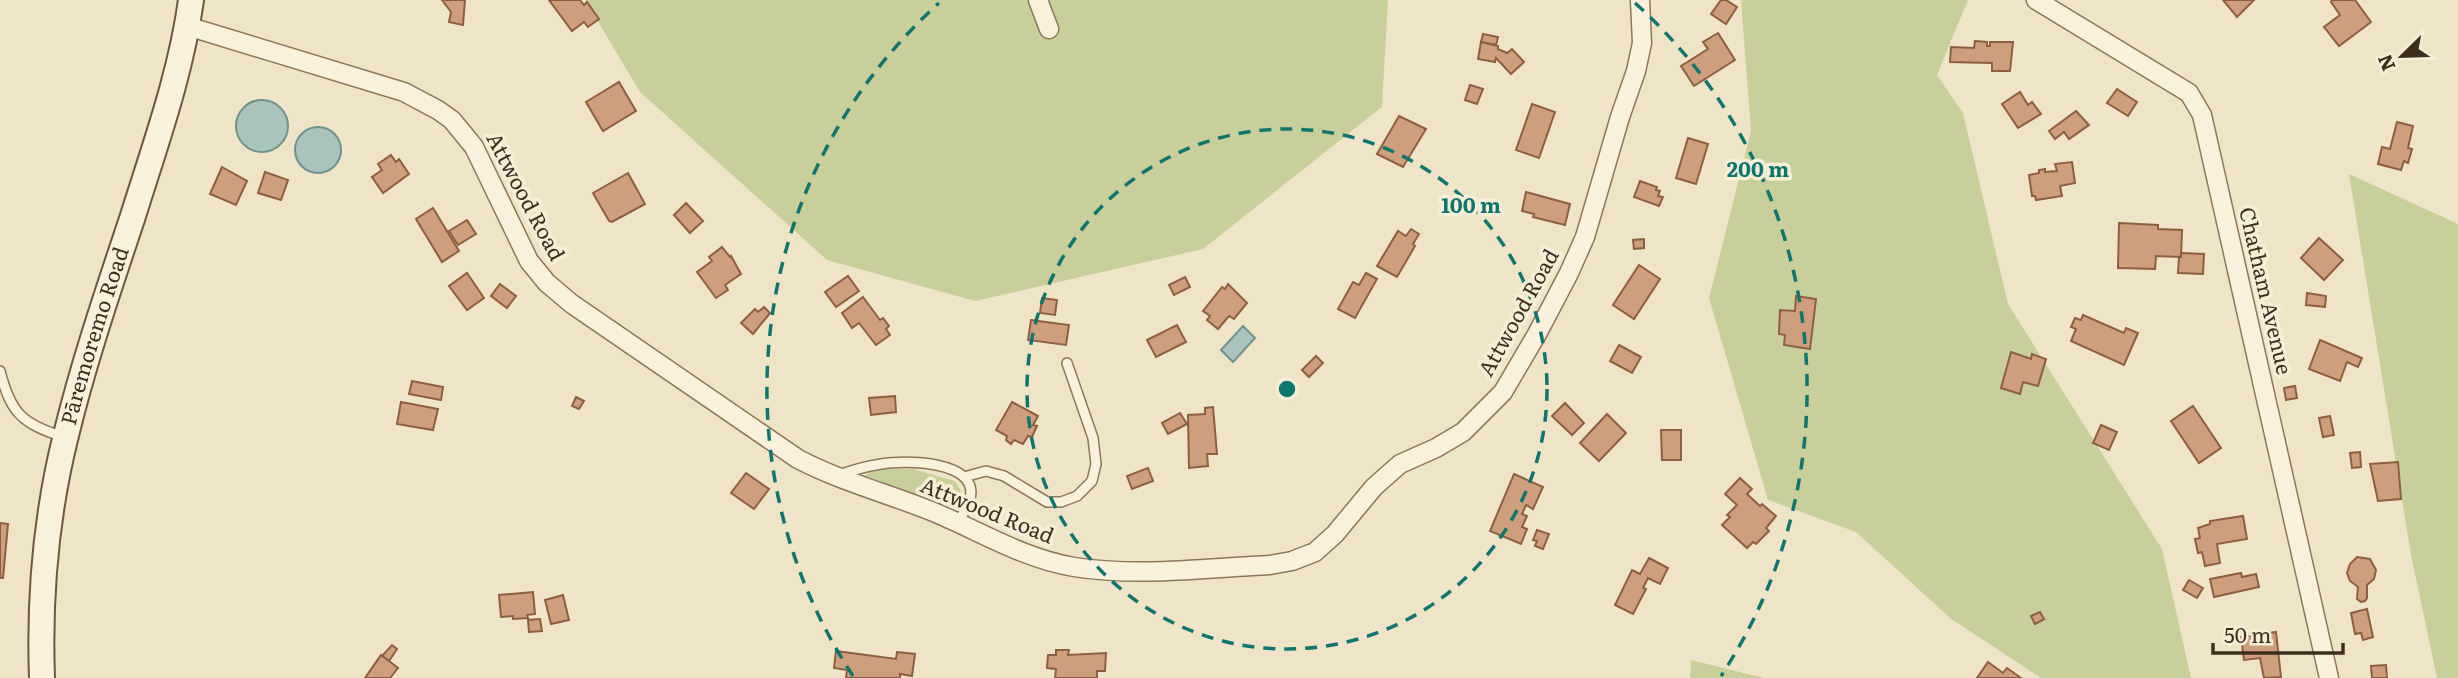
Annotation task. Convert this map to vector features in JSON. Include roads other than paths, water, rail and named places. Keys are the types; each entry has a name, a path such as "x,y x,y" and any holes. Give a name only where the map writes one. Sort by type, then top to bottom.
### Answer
{"street":[{"name":"Pāremoremo Road","path":"42,678 41,604 45,554 65,437 80,379 172,92 191,0"},
{"path":"1038,0 1049,29"},
{"name":"Attwood Road","path":"187,26 404,92 438,110 462,131 474,147 520,246 547,283 572,304 798,459 1038,558 1074,567 1108,570 1270,565 1292,561 1315,552 1335,534 1374,487 1400,464 1463,432 1503,392 1537,334 1585,237 1636,71 1642,43 1640,0"},
{"name":"Chatham Avenue","path":"2036,0 2189,93 2203,115 2329,678"}],"lane":[{"path":"964,477 986,471 1004,475 1047,502 1061,502 1076,496 1092,481 1096,464 1093,438 1067,363"},
{"path":"0,371 5,390 16,411 33,427 65,437"},
{"path":"834,476 871,466 906,462 940,466 960,473 971,494 957,523"}],"water":[{"path":"262,100 272,102 280,108 286,116 286,136 280,144 272,150 262,152 252,150 244,144 238,136 236,126 238,116 244,108 252,102"},
{"path":"318,127 327,128 334,134 340,141 340,159 334,166 327,172 318,173 309,172 302,166 296,159 295,150 296,141 302,134 309,128"},
{"path":"1243,326 1255,338 1233,362 1221,350"}]}
